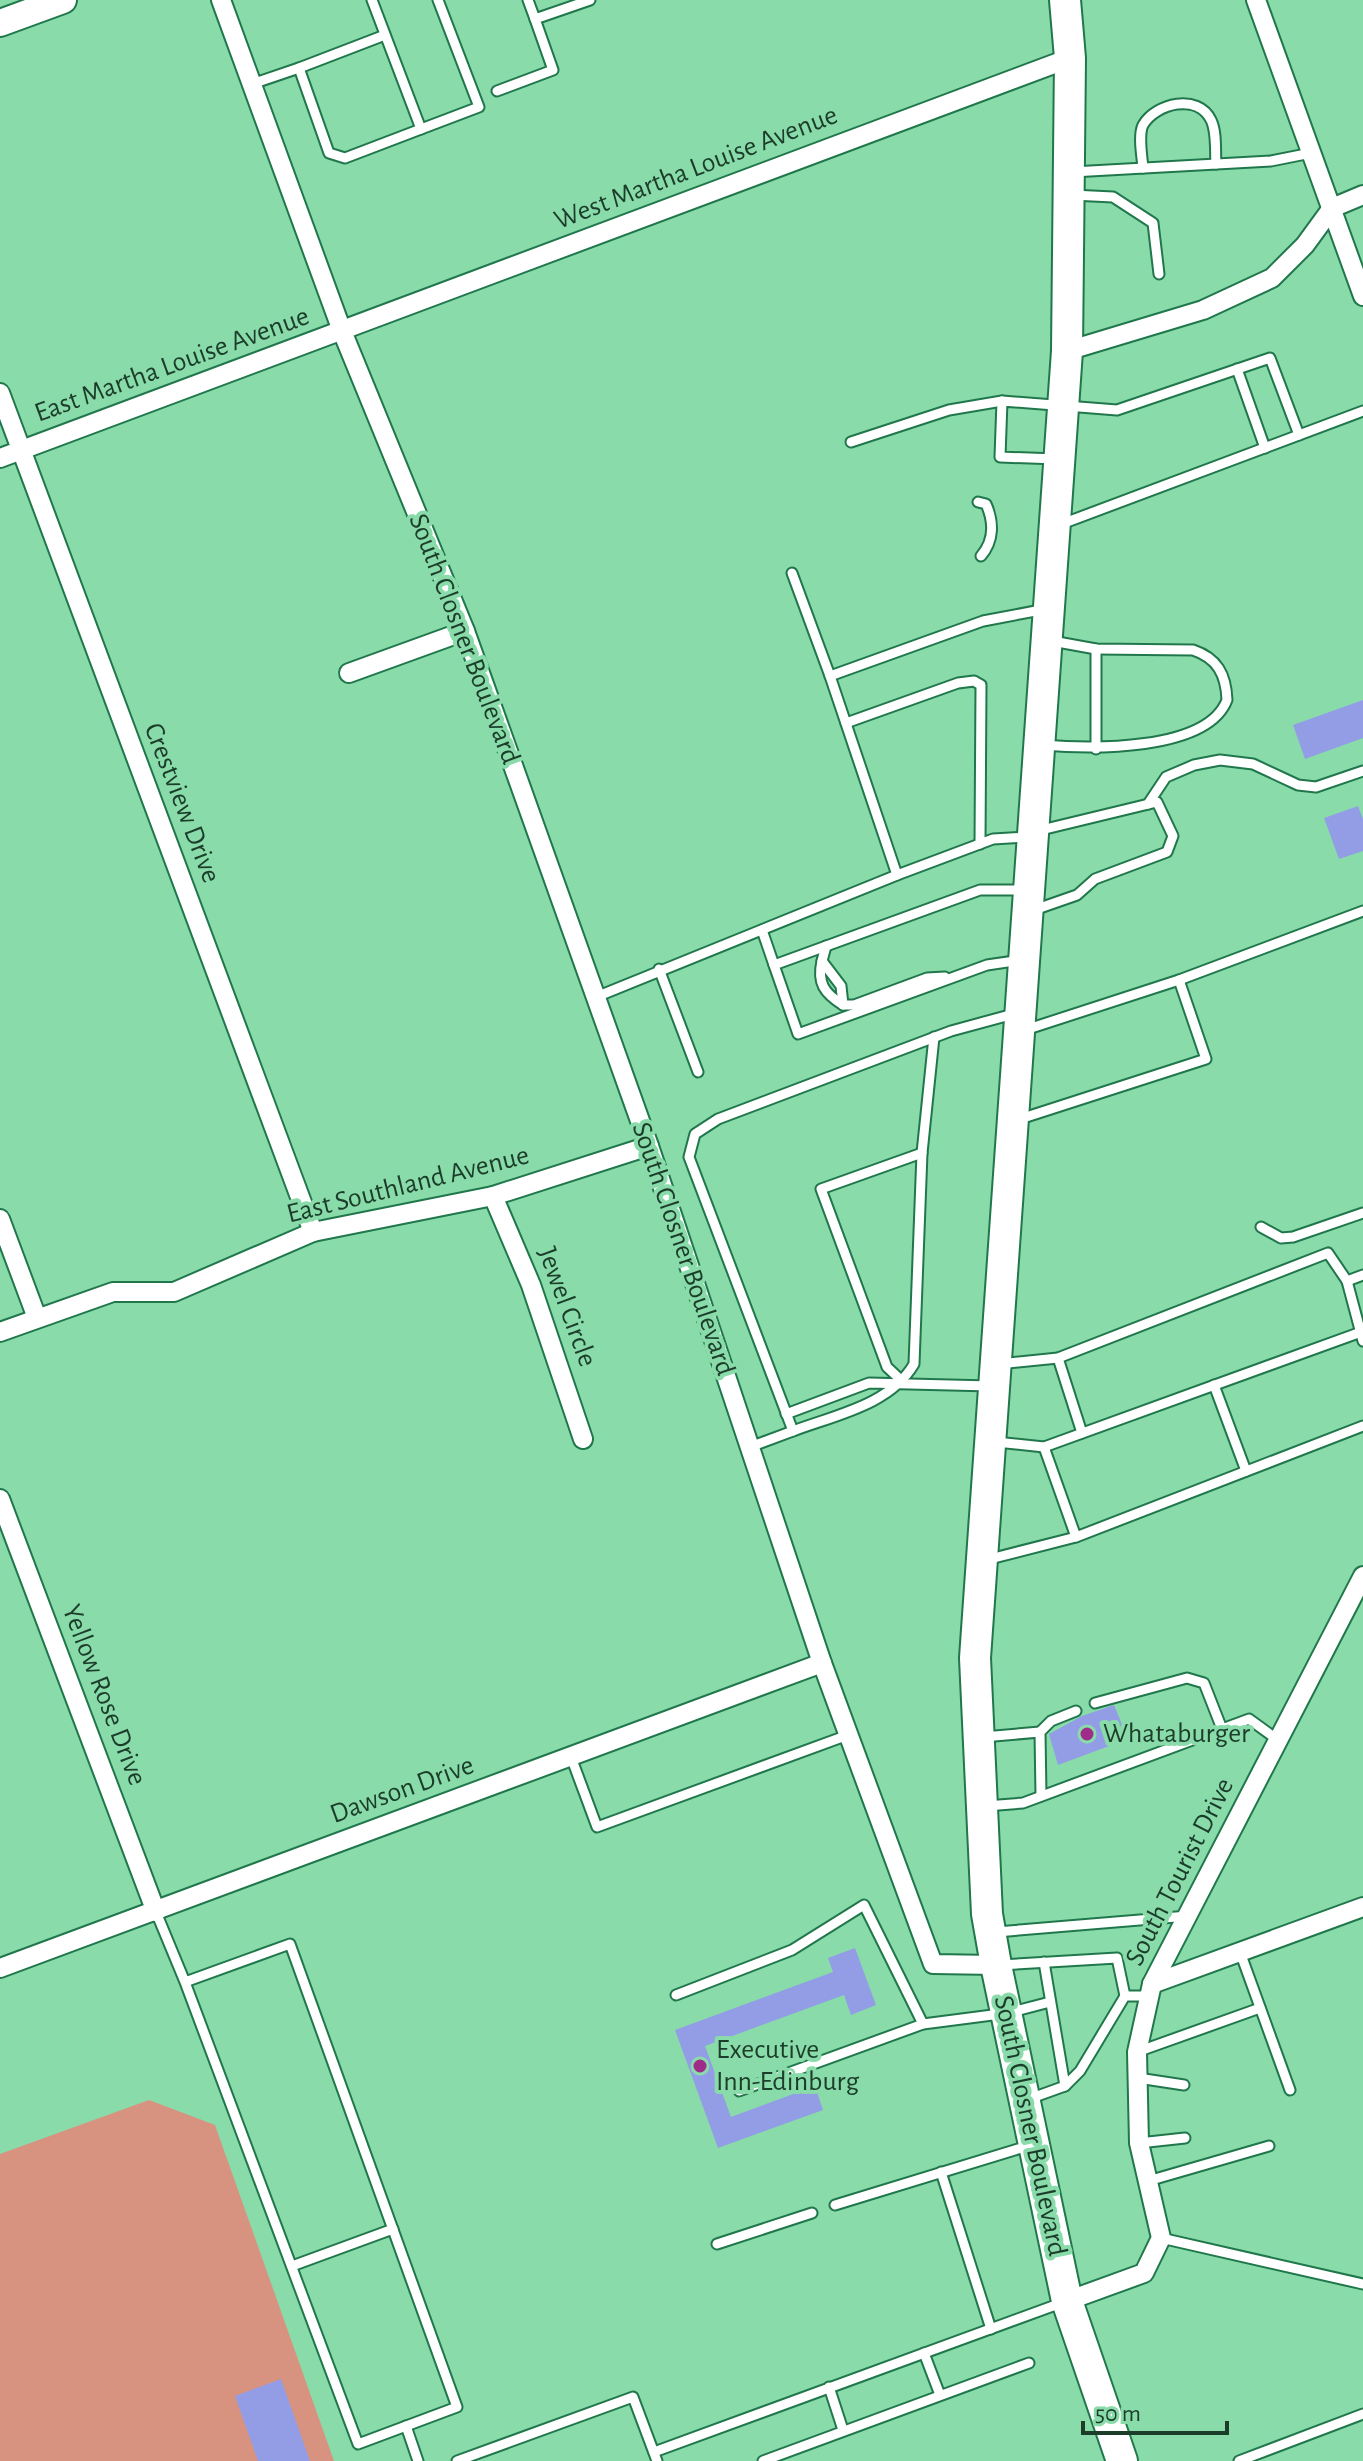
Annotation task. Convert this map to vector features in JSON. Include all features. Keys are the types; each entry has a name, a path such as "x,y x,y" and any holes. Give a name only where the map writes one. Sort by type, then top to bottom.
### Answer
{"main road":[{"path":"0,23 63,0"},
{"path":"996,1965 990,1932 975,1658 1067,351 1070,58 1065,0"},
{"name":"South Closner Boulevard","path":"996,1965 1067,2301 1116,2458"}],"street":[{"name":"South Closner Boulevard","path":"221,0 342,331 465,631 649,1146 822,1663 933,1964 996,1965"},
{"path":"1256,0 1363,296"},
{"name":"West Martha Louise Avenue","path":"342,331 1070,58"},
{"path":"1067,351 1203,310 1272,278 1305,245 1332,208 1363,195"},
{"name":"East Martha Louise Avenue","path":"0,458 342,331"},
{"name":"Crestview Drive","path":"0,393 313,1232"},
{"path":"349,673 465,631"},
{"name":"East Southland Avenue","path":"0,1332 113,1292 174,1292 313,1232 493,1196 649,1146"},
{"name":"Jewel Circle","path":"493,1196 531,1285 583,1439"},
{"path":"0,1219 37,1318"},
{"name":"Yellow Rose Drive","path":"0,1499 156,1912"},
{"name":"South Tourist Drive","path":"1161,2238 1139,2143 1137,2052 1151,1990 1363,1577"},
{"name":"Dawson Drive","path":"0,1968 822,1663"},
{"path":"1151,1990 1240,1952 1363,1907"},
{"path":"1067,2301 1144,2273 1161,2238"}],"lane":[{"path":"372,0 421,129"},
{"path":"299,68 329,153 345,158 479,107 438,0"},
{"path":"497,91 553,70 528,0"},
{"path":"535,19 563,5 590,0"},
{"path":"252,84 385,35"},
{"path":"1143,168 1141,127 1154,110 1179,102 1200,109 1211,120 1216,164"},
{"path":"1069,184 1143,168 1271,161 1311,153"},
{"path":"1069,184 1113,197 1153,223 1159,274"},
{"path":"851,442 949,410 1002,401 1117,410 1270,358 1299,435"},
{"path":"1237,369 1265,448"},
{"path":"1002,401 1000,457 1059,459"},
{"path":"1055,526 1363,411"},
{"path":"978,502 986,504 991,517 990,545 981,556"},
{"path":"792,573 897,875"},
{"path":"830,676 983,621 1049,608"},
{"path":"1039,745 1096,749 1141,745 1203,726 1214,720 1227,700 1224,677 1207,655 1193,650 1096,649 1047,640"},
{"path":"1096,649 1096,749"},
{"path":"846,723 958,683 974,681 981,685 980,844"},
{"path":"1148,804 1166,777 1194,765 1220,760 1253,764 1298,785 1316,787 1363,771"},
{"path":"596,997 659,969 993,839 1033,834 1157,802 1173,836 1167,852 1095,879 1077,895 1028,902 980,890 774,965"},
{"path":"793,1431 689,1157 695,1134 718,1119 934,1037 1020,1022 1179,980 1363,911"},
{"path":"762,930 798,1034 987,965 1024,959"},
{"path":"826,946 819,977 826,995 843,1005 854,1005 927,978 955,977"},
{"path":"822,961 841,986 843,1005"},
{"path":"659,969 698,1072"},
{"path":"1013,1121 1206,1059 1179,980"},
{"path":"750,1447 875,1401 903,1382 914,1364 922,1153 934,1037"},
{"path":"903,1382 887,1367 821,1189 922,1153"},
{"path":"1261,1227 1281,1238 1293,1237 1363,1213"},
{"path":"786,1414 869,1383 995,1375 1058,1358 1328,1253 1347,1281 1362,1336 1214,1385 1044,1447 990,1441"},
{"path":"1347,1281 1363,1275"},
{"path":"1058,1358 1082,1433"},
{"path":"1214,1385 1246,1471"},
{"path":"982,1561 1076,1537 1363,1426"},
{"path":"1044,1447 1076,1537"},
{"path":"1095,1703 1187,1678 1204,1683 1222,1729"},
{"path":"979,1737 1040,1732 1051,1721 1076,1711"},
{"path":"982,1806 1023,1803 1249,1719 1278,1740"},
{"path":"1040,1732 1041,1796"},
{"path":"571,1757 597,1827 848,1735"},
{"path":"676,1995 792,1950 864,1905 923,2024"},
{"path":"156,1912 358,2444 457,2407 290,1944 185,1982"},
{"path":"990,1932 1188,1916"},
{"path":"1240,1952 1290,2090"},
{"path":"996,1965 1117,1958 1125,1996 1104,2036 1065,2086 1025,2101"},
{"path":"1044,1962 1065,2086"},
{"path":"1125,1996 1151,1990"},
{"path":"739,2091 923,2024 1008,2013 1050,2002"},
{"path":"1137,2052 1260,2008"},
{"path":"1138,2078 1184,2085"},
{"path":"1139,2143 1185,2138"},
{"path":"835,2205 1034,2144"},
{"path":"1148,2181 1269,2146"},
{"path":"941,2172 991,2329"},
{"path":"717,2244 812,2213"},
{"path":"292,2266 393,2229"},
{"path":"1161,2238 1363,2284"},
{"path":"457,2461 633,2397 655,2456 829,2387 1067,2301"},
{"path":"924,2353 940,2395"},
{"path":"763,2461 1029,2363"},
{"path":"829,2387 843,2430"},
{"path":"1239,2461 1363,2414"},
{"path":"406,2426 418,2461"}],"shaded area":[{"path":"149,2100 215,2125 334,2461 0,2461 0,2154"}],"building":[{"path":"1363,700 1363,738 1305,759 1293,725"},
{"path":"1358,806 1363,819 1363,851 1339,859 1324,818"},
{"name":"Whataburger","path":"1114,1705 1128,1739 1058,1765 1049,1734 1082,1716"},
{"name":"Executive Inn-Edinburg","path":"855,1948 876,2005 851,2015 844,1995 705,2046 731,2117 815,2086 823,2110 718,2148 675,2030 833,1972 828,1958"},
{"path":"281,2379 310,2461 258,2461 235,2396"}],"place":[{"name":"Whataburger","path":"1087,1734"},
{"name":"Executive Inn-Edinburg","path":"700,2066"}]}
